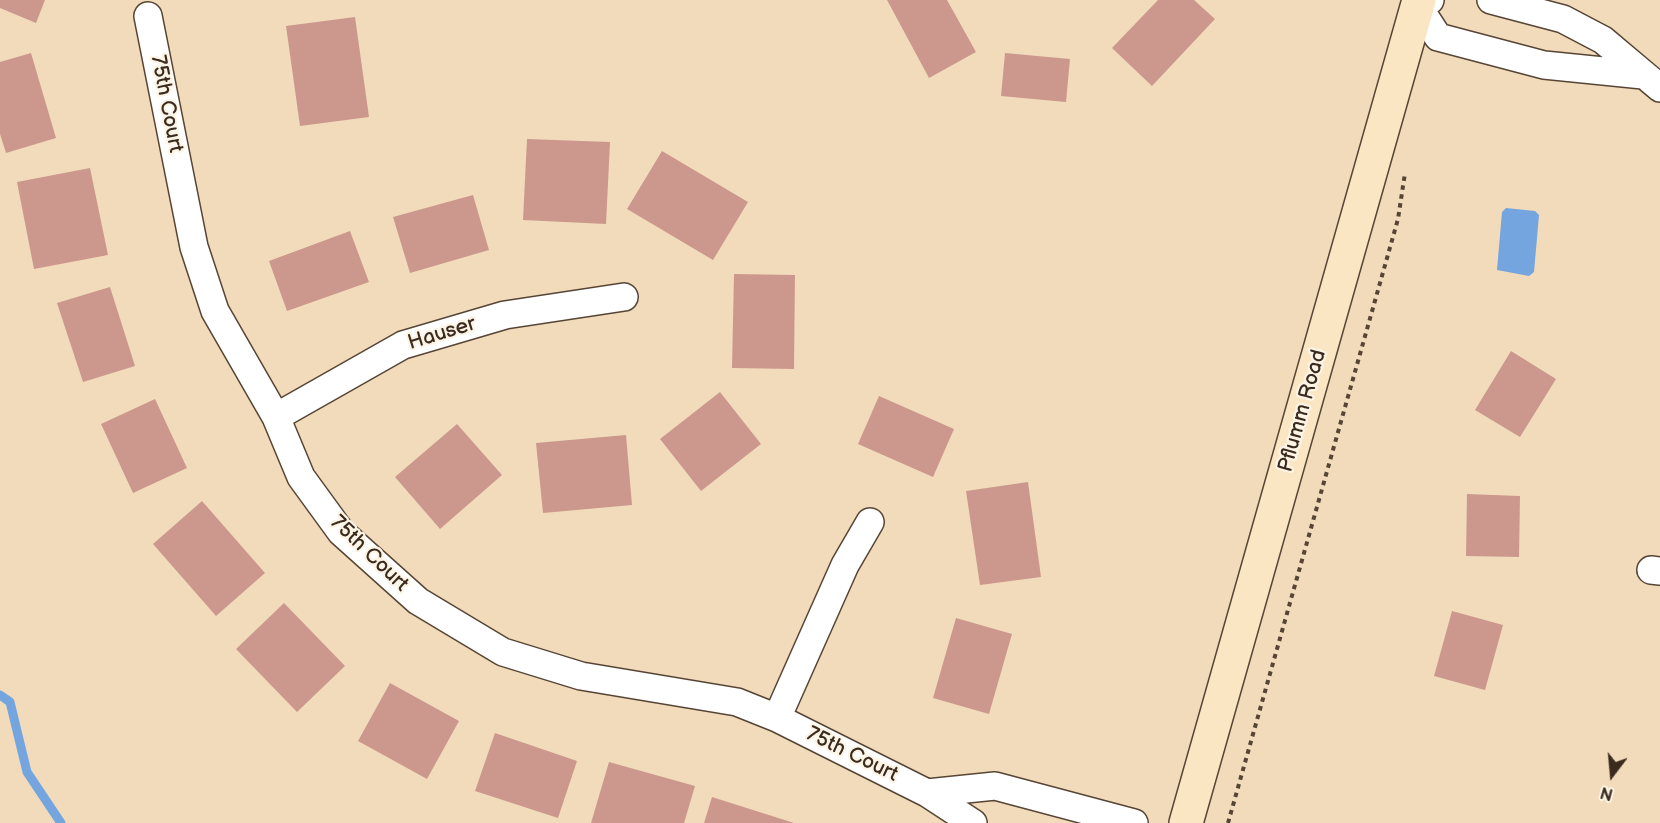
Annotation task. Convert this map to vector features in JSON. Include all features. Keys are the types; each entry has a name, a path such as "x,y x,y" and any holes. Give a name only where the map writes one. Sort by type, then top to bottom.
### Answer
{"main road":[{"name":"Pflumm Road","path":"1186,823 1423,2"}],"street":[{"path":"1491,0 1563,19 1603,40 1652,81"},
{"path":"1423,2 1438,37 1544,65 1652,81"},
{"name":"75th Court","path":"148,16 194,248 215,310 276,417 301,477 341,532 418,602 503,652 581,676 737,702 777,718 927,793 973,823"},
{"name":"Hauser","path":"276,417 403,345 505,315 624,297"},
{"path":"777,718 845,565 870,522"},
{"path":"927,793 995,786 1134,823"}],"path":[{"path":"1228,823 1398,219 1407,162"}],"water":[{"path":"1506,208 1535,211 1539,215 1534,272 1529,276 1497,270 1502,212"}],"building":[{"path":"0,0 45,0 36,23 0,8"},
{"path":"887,0 947,0 976,52 929,78"},
{"path":"1158,0 1194,0 1215,19 1152,86 1112,48"},
{"path":"355,17 369,117 300,126 286,26"},
{"path":"31,53 56,138 6,153 0,134 0,62"},
{"path":"1005,53 1070,59 1066,102 1001,96"},
{"path":"527,139 610,142 606,224 523,220"},
{"path":"662,151 748,202 713,260 627,209"},
{"path":"90,168 108,255 34,269 17,182"},
{"path":"473,195 489,250 410,273 393,217"},
{"path":"350,231 369,282 287,311 269,261"},
{"path":"734,274 795,275 794,369 732,368"},
{"path":"110,287 135,366 83,382 57,303"},
{"path":"1511,351 1556,379 1520,437 1475,410"},
{"path":"720,392 761,444 701,491 660,439"},
{"path":"879,396 954,429 933,477 858,444"},
{"path":"155,399 187,468 133,493 101,424"},
{"path":"457,424 502,475 440,529 395,477"},
{"path":"626,435 632,505 543,513 536,443"},
{"path":"1028,482 1041,577 980,585 966,491"},
{"path":"1467,494 1520,496 1519,557 1466,556"},
{"path":"202,501 265,573 216,616 153,544"},
{"path":"284,603 345,666 297,712 236,649"},
{"path":"1452,611 1503,625 1485,690 1434,676"},
{"path":"956,618 1012,634 989,714 933,698"},
{"path":"390,683 459,721 427,779 358,741"},
{"path":"495,733 577,761 558,818 475,791"},
{"path":"609,762 695,786 684,823 591,823"},
{"path":"712,797 794,823 704,823"}],"waterway":[{"path":"0,695 10,702 27,772 61,823"}]}
